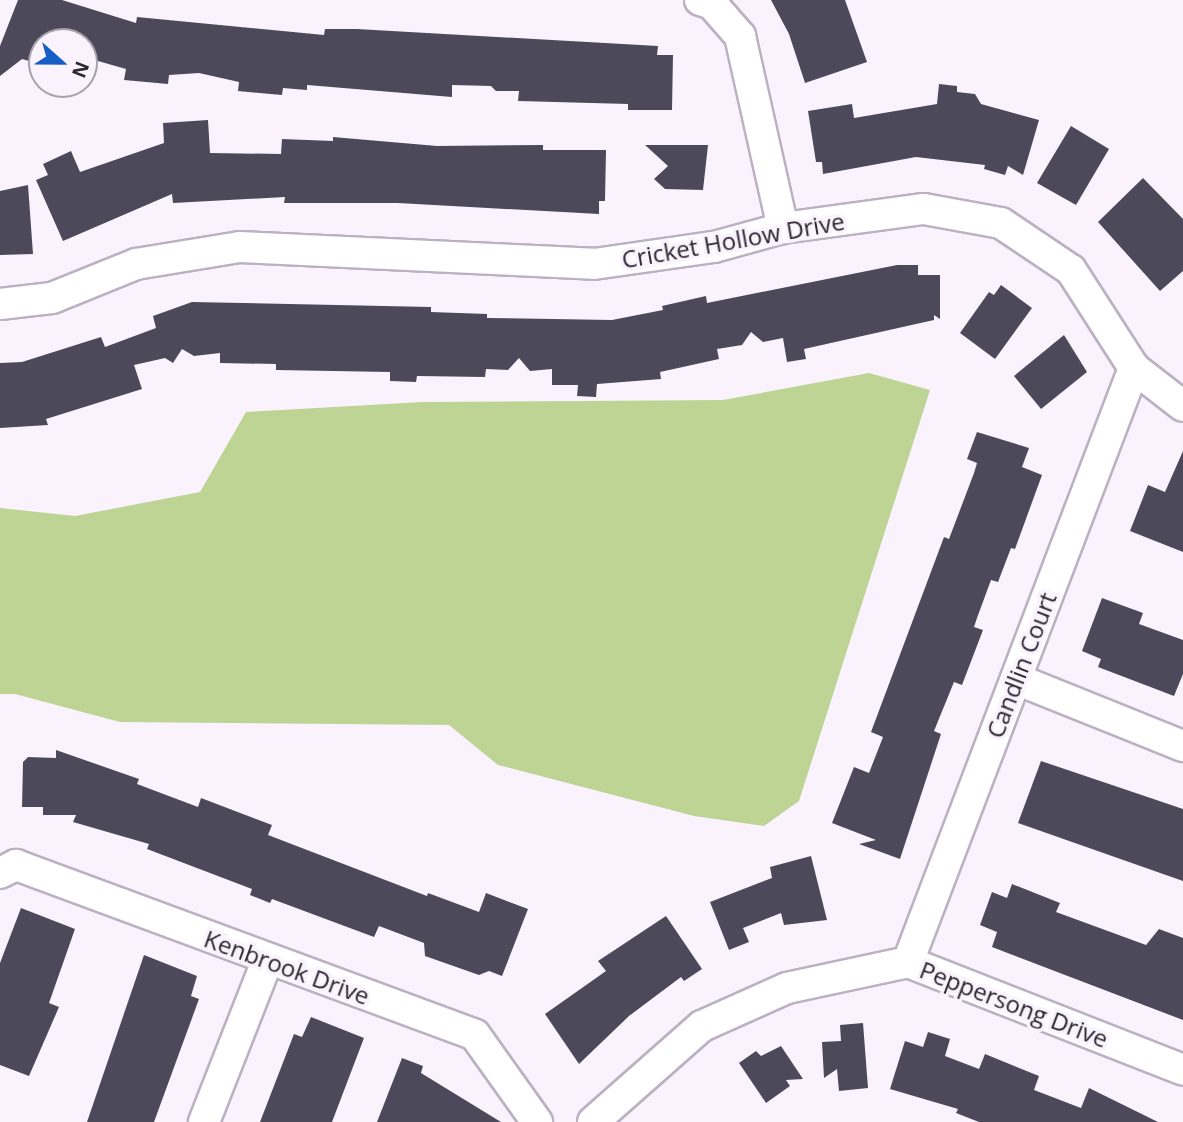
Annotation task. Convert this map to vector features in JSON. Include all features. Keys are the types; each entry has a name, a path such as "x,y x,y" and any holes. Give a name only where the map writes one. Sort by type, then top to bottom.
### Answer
{"street":[{"path":"700,0 712,4 740,36 783,228"},
{"name":"Cricket Hollow Drive","path":"0,304 52,299 136,264 240,247 594,264 714,247 783,228 924,209 1001,223 1071,270 1134,368 1183,406"},
{"name":"Candlin Court","path":"908,962 1134,368"},
{"path":"1016,679 1183,746"},
{"name":"Kenbrook Drive","path":"0,873 16,865 267,961 475,1035 537,1122"},
{"path":"204,1122 267,961"},
{"name":"Peppersong Drive","path":"593,1122 702,1026 787,988 908,962 1183,1070"}],"green space":[{"path":"869,373 930,390 799,801 764,826 694,816 498,765 449,725 120,722 15,694 0,694 0,508 75,516 200,492 246,412 423,402 723,400"}],"building":[{"path":"18,0 62,0 136,23 137,17 324,35 325,29 357,29 658,46 657,55 673,55 672,110 628,110 628,104 518,101 519,91 496,91 491,86 452,85 452,97 307,85 307,90 283,88 282,95 238,91 239,82 199,73 169,75 168,84 124,80 126,69 98,61 98,28 28,28 28,61 22,59 0,76 0,46"},
{"path":"771,0 845,0 867,62 805,83 789,34"},
{"path":"939,84 957,86 957,92 975,94 981,104 1039,120 1023,175 1008,166 1005,175 984,169 985,165 916,157 823,174 822,162 816,162 808,111 852,104 854,118 937,104"},
{"path":"208,120 210,153 281,154 282,139 333,141 333,137 437,146 543,145 543,150 606,150 605,201 599,201 599,214 398,203 284,203 285,197 173,203 172,194 63,241 36,180 48,175 43,164 71,151 80,172 164,143 163,123"},
{"path":"1071,126 1109,149 1076,205 1037,183"},
{"path":"645,145 708,145 703,190 665,189 654,179 668,166"},
{"path":"1143,178 1183,219 1183,271 1160,291 1098,222"},
{"path":"28,185 33,254 0,255 0,191"},
{"path":"897,265 918,265 918,275 940,275 940,319 934,315 934,320 804,349 806,359 787,362 783,338 763,342 751,332 742,345 717,349 719,359 660,372 661,379 597,384 596,397 577,396 578,385 552,385 552,369 530,371 519,358 508,370 486,369 485,377 417,376 416,382 390,381 390,372 276,370 276,364 220,363 220,353 194,356 182,349 173,363 165,358 134,365 142,389 46,419 48,425 0,428 0,363 22,362 101,337 105,347 156,328 153,316 192,302 431,307 431,312 487,314 487,318 612,320 663,310 662,306 706,296 707,303"},
{"path":"1001,285 1032,308 995,359 960,333 989,292 994,295"},
{"path":"1064,335 1087,372 1041,409 1014,376"},
{"path":"977,432 1029,448 1022,467 1042,475 1015,549 1011,548 998,582 991,580 974,627 983,630 962,685 954,682 934,731 941,734 900,859 859,844 876,840 832,823 854,767 869,773 883,737 871,732 944,537 949,539 974,473 977,463 967,459"},
{"path":"1183,451 1183,552 1130,531 1148,485 1165,492"},
{"path":"1102,598 1143,613 1139,624 1183,640 1183,674 1174,696 1098,667 1101,659 1082,651"},
{"path":"56,750 139,779 137,784 198,807 201,798 272,825 268,835 427,896 428,893 479,912 486,893 528,909 502,976 489,971 479,975 425,956 424,943 379,926 374,937 272,899 270,903 250,895 252,889 147,849 149,844 73,822 76,815 43,815 43,807 22,807 23,762 28,757 56,758"},
{"path":"1041,761 1183,809 1183,881 1018,823"},
{"path":"811,856 827,920 784,925 781,913 743,928 749,942 729,950 710,902 772,878 770,867"},
{"path":"1012,884 1060,903 1056,912 1146,945 1159,929 1183,938 1183,1020 992,947 997,932 980,925 992,892 1007,898"},
{"path":"21,908 75,929 49,1003 59,1007 29,1076 0,1065 0,963"},
{"path":"666,916 702,969 684,981 681,977 629,1016 579,1064 545,1014 606,971 598,961"},
{"path":"144,955 197,976 191,996 199,999 154,1122 87,1122"},
{"path":"311,1017 364,1038 332,1122 260,1122 294,1034 302,1037"},
{"path":"863,1023 868,1088 839,1091 837,1069 824,1078 822,1042 841,1041 840,1025"},
{"path":"928,1032 950,1039 945,1056 979,1069 985,1054 1039,1076 1034,1090 1081,1108 1089,1088 1158,1122 979,1122 956,1113 958,1109 890,1089 905,1041 923,1047"},
{"path":"781,1046 803,1079 786,1080 790,1086 766,1103 739,1063 756,1051 761,1056"},
{"path":"402,1058 423,1066 421,1073 501,1122 377,1122"}]}
